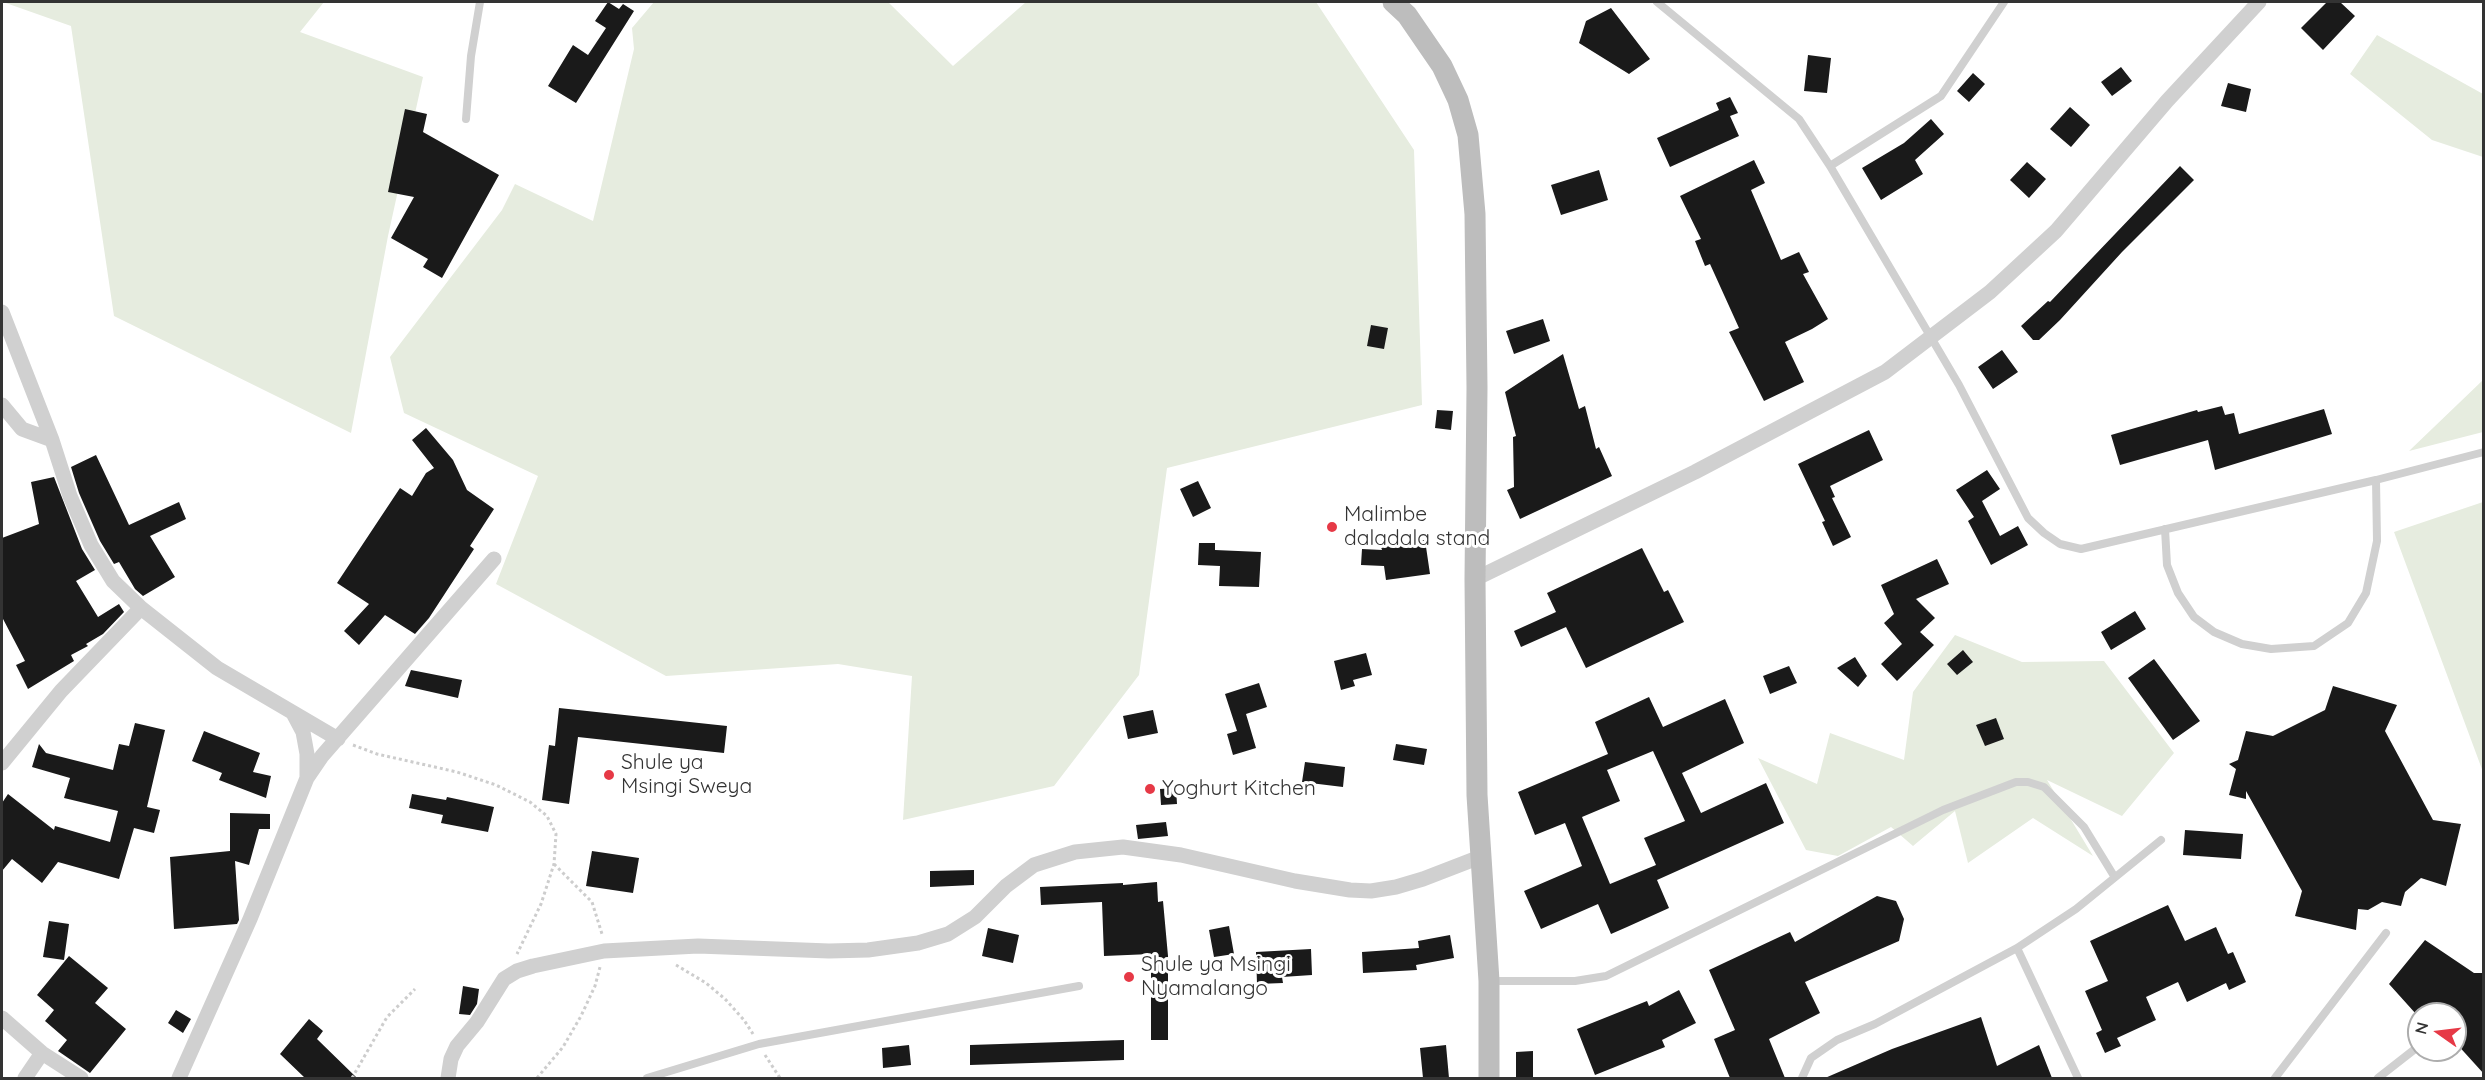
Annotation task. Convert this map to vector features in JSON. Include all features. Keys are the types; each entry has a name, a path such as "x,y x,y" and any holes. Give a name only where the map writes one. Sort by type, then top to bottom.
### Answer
{"main road":[{"path":"1393,2 1407,15 1442,66 1458,100 1468,135 1475,214 1477,795 1489,981 1489,1078"}],"street":[{"path":"1475,579 1695,472 1885,372 1990,292 2056,231 2166,101 2259,2"},
{"path":"2,312 52,440 70,496 91,545 114,581 141,608 217,668 294,715 339,739"},
{"path":"2,405 22,429 52,440"},
{"path":"179,1078 250,919 307,778 322,756 494,559"},
{"path":"2,763 61,691 141,608"},
{"path":"294,715 303,732 307,778"},
{"path":"448,1078 451,1059 457,1046 477,1022 504,979 516,971 533,966 604,951 698,946 829,951 868,950 918,943 948,934 975,917 1006,886 1034,865 1075,852 1123,847 1181,855 1295,881 1371,891 1423,879 1480,857"},
{"path":"2,1018 42,1053 81,1078"},
{"path":"26,1078 42,1053"}],"lane":[{"path":"466,119 471,56 480,2"},
{"path":"1657,2 1799,119 1830,166 1959,385 2028,518 2060,544 2080,549 2376,480 2484,452"},
{"path":"1830,166 1941,96 2004,2"},
{"path":"2165,529 2167,565 2178,593 2194,617 2214,632 2242,644 2271,649 2314,646 2348,622 2366,593 2377,541 2376,480"},
{"path":"1489,981 1575,981 1606,976 1943,810 2016,782 2028,782 2044,787 2084,827 2114,876"},
{"path":"1802,1078 1811,1058 1837,1041 1875,1024 2017,948 2076,909 2114,876 2162,840"},
{"path":"2275,1078 2386,933"},
{"path":"2017,948 2078,1078"},
{"path":"647,1078 759,1044 1079,986"},
{"path":"2378,1078 2407,1055"}],"path":[{"path":"339,739 377,754 457,772 496,785 530,802 547,816 556,834 554,864 527,936 504,979"},
{"path":"537,1078 563,1047 581,1017 595,986 604,951 601,927 592,902 554,864"},
{"path":"670,962 706,983 725,999 744,1020 780,1078"},
{"path":"352,1078 387,1017 415,989"}],"shaded area":[{"path":"3,2 324,2 300,32 423,77 388,236 351,433 114,316 71,26"},
{"path":"654,2 888,2 953,66 1026,2 1316,2 1414,150 1422,405 1167,468 1139,675 1054,786 903,820 912,676 838,664 666,676 496,584 538,476 404,413 390,357 502,210 515,184 593,221 634,49 632,28"},
{"path":"2377,35 2483,94 2483,157 2432,140 2350,74"},
{"path":"2483,380 2483,432 2409,451"},
{"path":"2484,502 2483,772 2394,532"},
{"path":"1955,635 2022,662 2104,661 2174,753 2122,816 2047,780 2093,856 2033,818 1968,863 1955,811 1913,846 1891,827 1838,856 1806,850 1758,758 1817,784 1830,733 1904,760 1913,692"}],"building":[{"path":"608,2 619,9 623,4 634,11 576,103 548,86 573,45 588,55 606,28 595,21"},
{"path":"2327,2 2340,2 2355,16 2323,50 2301,28"},
{"path":"1611,8 1650,59 1629,74 1579,43 1586,21"},
{"path":"1808,55 1831,58 1827,93 1804,91"},
{"path":"2121,67 2132,81 2112,96 2101,82"},
{"path":"1973,73 1985,84 1969,102 1957,91"},
{"path":"2228,83 2251,89 2246,112 2221,106"},
{"path":"1730,97 1738,113 1730,116 1739,136 1670,167 1657,138 1719,110 1716,103"},
{"path":"2070,107 2090,125 2071,147 2050,129"},
{"path":"405,109 427,114 423,132 499,175 442,278 423,267 428,259 391,238 414,197 388,192"},
{"path":"1931,119 1944,134 1915,160 1923,174 1881,200 1862,168 1904,143"},
{"path":"1754,160 1765,183 1751,190 1781,260 1799,252 1809,272 1803,274 1828,319 1785,342 1804,382 1764,401 1729,332 1739,328 1710,264 1705,266 1695,241 1701,239 1680,196"},
{"path":"2027,162 2046,179 2029,198 2010,180"},
{"path":"2180,166 2194,180 2122,252 2060,320 2039,340 2033,340 2021,326 2048,301 2050,302"},
{"path":"1599,170 1608,200 1561,215 1551,185"},
{"path":"1543,319 1550,341 1514,354 1506,331"},
{"path":"1371,325 1388,328 1384,349 1367,346"},
{"path":"2002,350 2018,372 1993,389 1978,367"},
{"path":"1563,354 1579,409 1585,406 1596,449 1599,447 1612,476 1520,519 1507,490 1514,487 1513,437 1516,436 1505,392"},
{"path":"2222,406 2225,415 2234,413 2239,434 2324,409 2332,434 2215,470 2208,440 2120,465 2111,435 2197,410 2198,412"},
{"path":"1437,410 1453,411 1451,430 1435,428"},
{"path":"426,428 453,460 467,490 494,509 470,546 474,549 429,618 415,634 385,615 359,645 344,631 369,604 337,583 400,488 412,496 426,473 434,468 412,440"},
{"path":"1869,430 1883,460 1830,486 1835,497 1832,498 1851,537 1833,546 1822,522 1825,521 1798,464"},
{"path":"96,455 129,525 179,502 186,519 150,536 175,577 143,596 135,589 119,562 114,564 100,541 79,493 71,467"},
{"path":"1987,470 2000,489 1982,501 2000,536 2018,526 2028,545 1991,565 1968,521 1974,517 1956,490"},
{"path":"54,477 82,549 95,570 76,581 98,617 119,604 124,612 103,634 86,644 88,646 71,655 74,661 28,689 16,665 25,661 2,617 2,538 39,524 31,482"},
{"path":"1198,481 1211,508 1193,517 1180,489"},
{"path":"1425,540 1430,574 1386,580 1384,566 1361,565 1362,549 1382,550 1381,547"},
{"path":"1199,543 1215,543 1215,550 1261,552 1259,587 1219,586 1220,566 1198,565"},
{"path":"1642,548 1664,592 1668,590 1684,622 1586,668 1566,627 1521,647 1514,631 1556,612 1547,593"},
{"path":"1937,559 1949,584 1916,599 1935,618 1920,632 1934,645 1897,681 1881,664 1902,644 1884,623 1894,614 1881,585"},
{"path":"2135,611 2146,629 2111,650 2101,632"},
{"path":"1963,650 1973,662 1957,675 1947,664"},
{"path":"1366,653 1372,675 1353,680 1355,686 1341,690 1334,661"},
{"path":"1855,657 1867,676 1858,687 1837,668"},
{"path":"2154,659 2200,721 2173,740 2128,678"},
{"path":"1789,666 1797,683 1770,694 1763,676"},
{"path":"411,670 462,680 458,698 405,686"},
{"path":"1259,683 1267,707 1246,714 1256,748 1233,755 1227,734 1237,731 1225,694"},
{"path":"2333,686 2397,705 2385,731 2433,820 2461,824 2446,886 2421,878 2405,892 2401,906 2382,902 2368,910 2358,909 2356,930 2295,916 2302,891 2246,791 2246,799 2229,795 2236,769 2229,764 2238,760 2246,731 2273,736 2325,710"},
{"path":"1649,697 1663,727 1725,699 1744,743 1682,773 1701,813 1766,783 1784,823 1657,880 1669,908 1611,934 1598,904 1541,929 1524,891 1582,866 1565,823 1535,835 1518,792 1608,754 1595,722","holes":["1653,751 1685,821 1644,838 1656,865 1610,884 1582,817 1620,801 1607,770"]},
{"path":"559,708 727,726 724,753 578,737 569,804 542,800 549,745 555,746"},
{"path":"1153,710 1158,733 1128,739 1123,716"},
{"path":"1996,718 2004,739 1985,746 1976,725"},
{"path":"135,723 165,730 147,807 160,810 154,833 134,828 119,879 58,862 42,883 12,859 2,871 2,803 8,794 54,830 55,826 110,842 118,811 64,798 70,778 32,767 39,744 46,753 113,770 119,744 129,746"},
{"path":"204,731 260,753 253,772 271,776 266,798 219,780 222,773 192,761"},
{"path":"1396,744 1427,749 1424,765 1393,760"},
{"path":"1305,762 1345,767 1343,787 1302,782"},
{"path":"1176,788 1177,804 1161,805 1160,789"},
{"path":"412,794 446,800 447,797 494,807 488,832 441,823 443,815 409,808"},
{"path":"230,813 270,814 270,829 259,829 249,865 235,861 239,920 237,924 174,929 170,857 230,851"},
{"path":"1166,822 1168,836 1138,839 1136,825"},
{"path":"2185,830 2243,834 2241,859 2183,855"},
{"path":"592,851 639,858 633,893 586,886"},
{"path":"974,870 974,885 930,887 930,871"},
{"path":"1157,882 1158,902 1163,901 1168,956 1168,1040 1151,1040 1151,954 1104,956 1102,902 1041,905 1040,887"},
{"path":"1877,896 1896,901 1904,919 1899,941 1805,982 1820,1013 1769,1039 1785,1078 1730,1078 1714,1039 1735,1030 1709,970 1790,932 1795,942"},
{"path":"2168,905 2185,941 2216,927 2228,954 2233,952 2246,982 2229,990 2226,983 2187,1002 2178,982 2146,997 2156,1020 2117,1038 2121,1046 2105,1053 2096,1033 2102,1030 2085,991 2108,981 2090,941"},
{"path":"49,921 69,924 64,960 43,957"},
{"path":"1229,926 1234,954 1214,957 1209,930"},
{"path":"988,928 1019,935 1013,963 982,956"},
{"path":"1450,935 1454,958 1416,965 1417,970 1363,973 1362,952 1419,948 1418,941"},
{"path":"2425,940 2474,973 2484,973 2484,1074 2467,1055 2467,1002 2407,1002 2407,1004 2389,984"},
{"path":"1311,949 1312,975 1282,977 1283,983 1257,984 1256,952"},
{"path":"69,956 108,988 95,1003 126,1029 90,1073 58,1051 67,1040 45,1021 54,1010 37,995"},
{"path":"463,986 479,989 477,1004 470,1015 459,1014"},
{"path":"1679,990 1696,1023 1662,1040 1665,1047 1595,1075 1577,1029 1647,1001 1649,1006"},
{"path":"176,1010 191,1019 183,1033 168,1023"},
{"path":"1981,1017 1997,1066 2039,1045 2052,1078 1825,1078 1892,1049"},
{"path":"309,1019 323,1031 317,1039 357,1078 305,1078 280,1054"},
{"path":"1124,1040 1124,1060 970,1065 970,1045"},
{"path":"909,1045 911,1065 883,1068 882,1048"},
{"path":"1446,1045 1449,1078 1423,1078 1420,1048"},
{"path":"1533,1051 1533,1078 1516,1078 1516,1052"}],"place":[{"name":"Malimbe daladala stand","path":"1332,527"},
{"name":"Shule ya Msingi Sweya","path":"609,775"},
{"name":"Yoghurt Kitchen","path":"1150,789"},
{"name":"Shule ya Msingi Nyamalango","path":"1129,977"}]}
